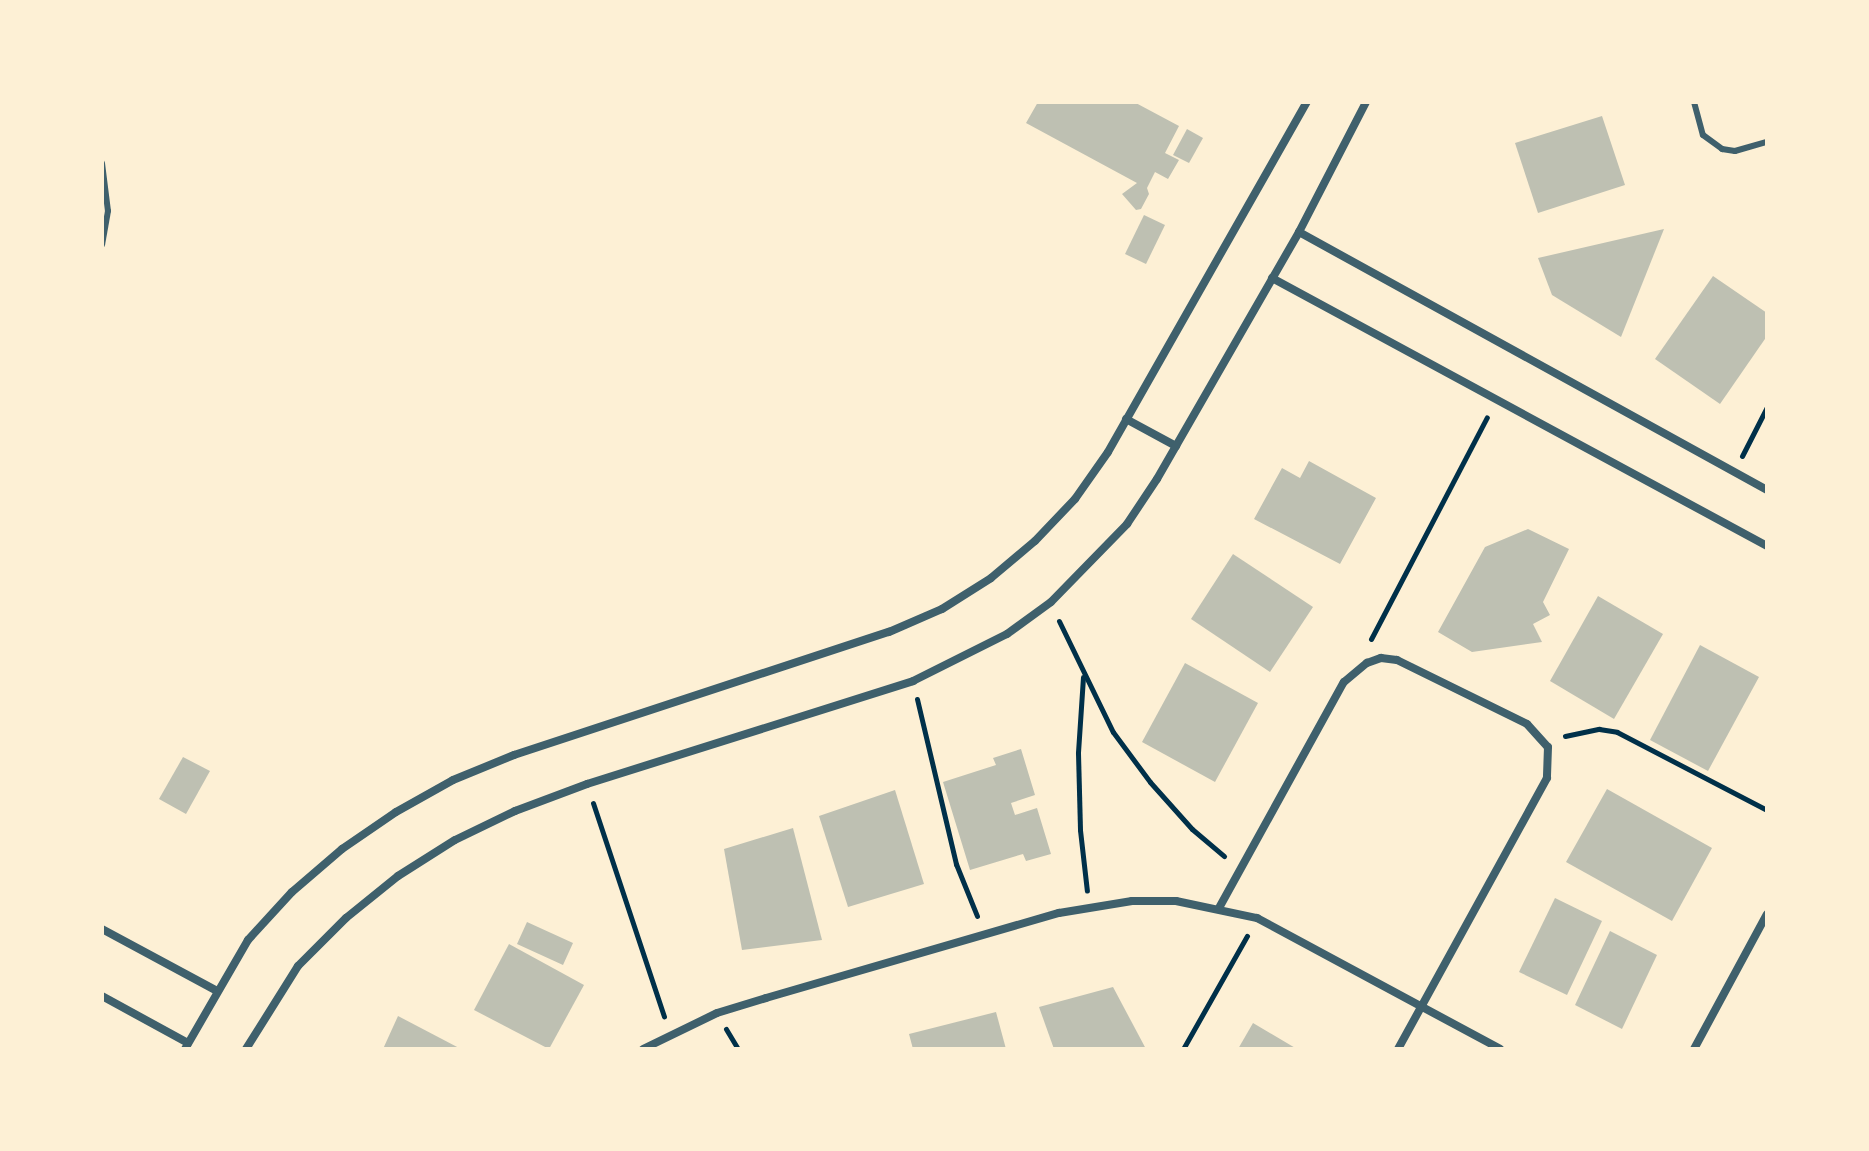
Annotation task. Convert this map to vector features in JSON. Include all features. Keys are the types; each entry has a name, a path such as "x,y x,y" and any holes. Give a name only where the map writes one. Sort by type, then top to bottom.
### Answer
{"street":[{"path":"102,996 186,1046 248,940 292,892 353,841 396,812 453,780 514,755 889,632 942,609 991,578 1035,541 1075,499 1126,419 1307,102"},
{"path":"246,1049 298,966 346,918 398,876 467,834 587,784 913,681 995,641 1051,602 1127,524 1176,446 1299,232 1366,102"},
{"path":"1299,232 1767,490"},
{"path":"1272,278 1767,546"},
{"path":"1126,419 1176,446"},
{"path":"1219,908 1344,682 1354,672 1381,658 1397,660 1527,724 1539,733 1548,747 1547,778 1398,1049"},
{"path":"643,1049 670,1033 766,998 1089,906 1132,901 1176,901 1257,918 1500,1049"},
{"path":"1694,1049 1767,914"},
{"path":"102,929 217,991"}],"lane":[{"path":"1694,102 1703,135 1722,149 1735,151 1767,142"},
{"path":"102,163 108,211 102,244"}],"path":[{"path":"1354,672 1496,400"},
{"path":"1733,472 1767,407"},
{"path":"1051,602 1083,676 1113,732 1150,782 1192,829 1240,869"},
{"path":"1083,676 1078,753 1080,830 1089,906"},
{"path":"913,681 956,864 985,936"},
{"path":"1548,747 1581,731 1617,732 1767,810"},
{"path":"587,784 670,1033"},
{"path":"1183,1049 1257,918"}],"building":[{"path":"1038,102 1134,102 1179,126 1165,153 1179,160 1168,179 1155,172 1147,188 1149,194 1141,209 1136,210 1122,194 1137,183 1026,123"},
{"path":"1602,116 1625,185 1538,213 1515,143"},
{"path":"1187,129 1203,138 1189,163 1173,155"},
{"path":"1144,215 1165,225 1146,264 1125,254"},
{"path":"1664,229 1621,337 1552,295 1538,258"},
{"path":"1713,276 1767,313 1767,336 1720,404 1655,359"},
{"path":"1309,461 1376,498 1340,564 1254,519 1282,468 1300,478"},
{"path":"1528,529 1569,549 1543,602 1550,615 1533,624 1542,642 1472,652 1438,632 1485,547"},
{"path":"1233,554 1313,607 1270,672 1191,619"},
{"path":"1598,596 1663,634 1614,719 1550,681"},
{"path":"1700,645 1759,677 1708,771 1650,740"},
{"path":"1185,663 1258,703 1215,782 1142,742"},
{"path":"1021,749 1035,795 1011,803 1015,815 1037,808 1051,854 1026,861 1023,854 970,870 943,782 996,765 993,758"},
{"path":"183,757 210,771 186,814 159,799"},
{"path":"1607,789 1712,848 1672,921 1566,862"},
{"path":"895,790 924,884 848,907 819,816"},
{"path":"793,828 822,940 742,950 724,849"},
{"path":"1555,898 1602,921 1567,995 1519,972"},
{"path":"527,922 573,943 563,965 517,944"},
{"path":"1610,931 1657,955 1622,1029 1575,1005"},
{"path":"509,944 584,985 549,1049 474,1010"},
{"path":"1113,987 1146,1049 1054,1049 1039,1007"},
{"path":"996,1012 1006,1049 913,1049 909,1034"},
{"path":"398,1016 461,1049 383,1049"},
{"path":"1253,1023 1297,1049 1238,1049"}]}
